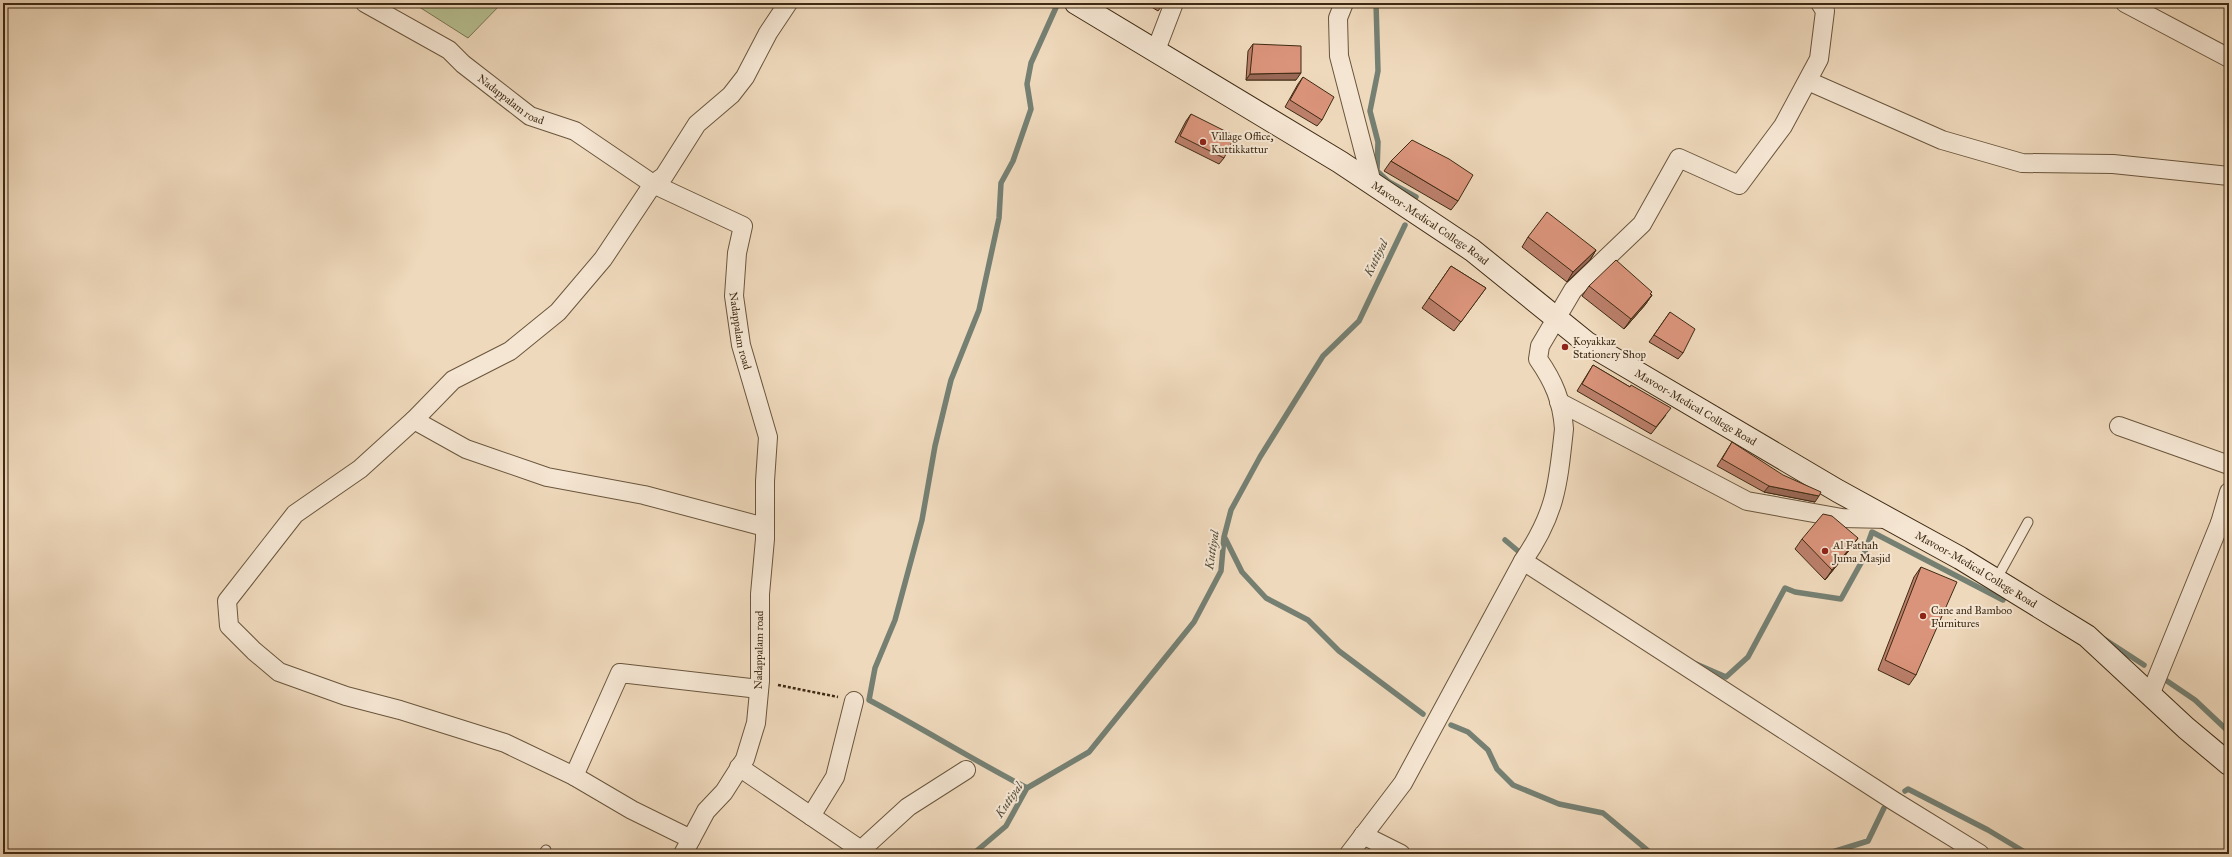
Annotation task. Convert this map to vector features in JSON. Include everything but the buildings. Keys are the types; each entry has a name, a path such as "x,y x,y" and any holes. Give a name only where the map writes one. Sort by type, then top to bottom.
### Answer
{"main road":[{"name":"Mavoor-Medical College Road","path":"1076,3 1156,50 1372,183 1472,250 1587,343 1838,491 1996,580 2087,636 2150,695 2229,764"}],"street":[{"name":"Nadappalam road","path":"365,3 449,50 463,64 530,116 575,131 653,184 743,226 737,253 734,296 741,345 768,437 760,594 760,685 756,723 745,758 724,792 706,811 687,846"},
{"path":"687,846 632,810 574,776 505,743 400,710 346,696 279,672 254,651 229,626 227,601 295,514 360,469 414,420 453,380 510,351 558,312 603,259 653,184 664,176 697,124 731,95 745,77 768,33 788,3"},
{"path":"1156,50 1174,3"},
{"path":"1344,3 1338,18 1339,56 1372,183"},
{"path":"1349,854 1403,783 1523,561 1538,540 1553,506 1564,429 1553,381 1538,359 1540,346 1573,290 1642,224 1679,158 1739,185 1783,126 1819,59 1825,11 1820,3"},
{"path":"2125,3 2229,58"},
{"path":"1808,80 1942,140 2022,163 2113,164 2229,176"},
{"path":"1559,402 1747,501 1842,518 1888,519"},
{"path":"414,420 466,449 547,477 644,495 764,527"},
{"path":"2119,426 2229,465"},
{"path":"2150,695 2224,525 2229,492"},
{"path":"1523,561 1888,797 1980,854"},
{"path":"574,776 620,673 760,685"},
{"path":"811,816 835,776 854,701"},
{"path":"740,767 862,850 908,807 966,770"},
{"path":"1363,835 1401,854"}],"lane":[{"path":"1996,580 2028,522"}],"path":[{"path":"760,685 854,701"}],"green space":[{"path":"413,3 502,3 468,38"}],"waterway":[{"path":"1027,788 869,700 875,668 895,620 922,520 935,446 951,380 979,310 999,218 1001,183 1013,161 1031,109 1027,84 1031,63 1058,3"},
{"path":"1376,3 1378,71 1370,111 1378,142 1377,171 1389,182 1416,197"},
{"name":"Kuttiyal","path":"973,854 1006,826 1027,788 1089,752 1194,622 1221,571 1224,537 1231,510 1260,457 1323,356 1359,321 1405,225"},
{"path":"1696,664 1726,677 1748,657 1785,588 1795,592 1841,599 1861,563 1872,532 2003,600"},
{"path":"1225,538 1242,572 1266,598 1308,620 1339,651 1423,714"},
{"path":"1505,540 1518,551"},
{"path":"2104,639 2144,665"},
{"path":"2167,681 2195,700 2229,732"},
{"path":"1451,725 1468,732 1488,750 1497,769 1513,785 1559,804 1603,813 1652,854"},
{"path":"1905,791 1908,789 1988,830 2028,854"},
{"path":"1826,854 1868,841 1884,808"}],"place":[{"name":"Village Office, Kuttikkattur","path":"1203,142"},
{"name":"Koyakkaz Stationery Shop","path":"1565,347"},
{"name":"Al Fathah Juma Masjid","path":"1825,551"},
{"name":"Cane and Bamboo Furnitures","path":"1923,616"}]}
